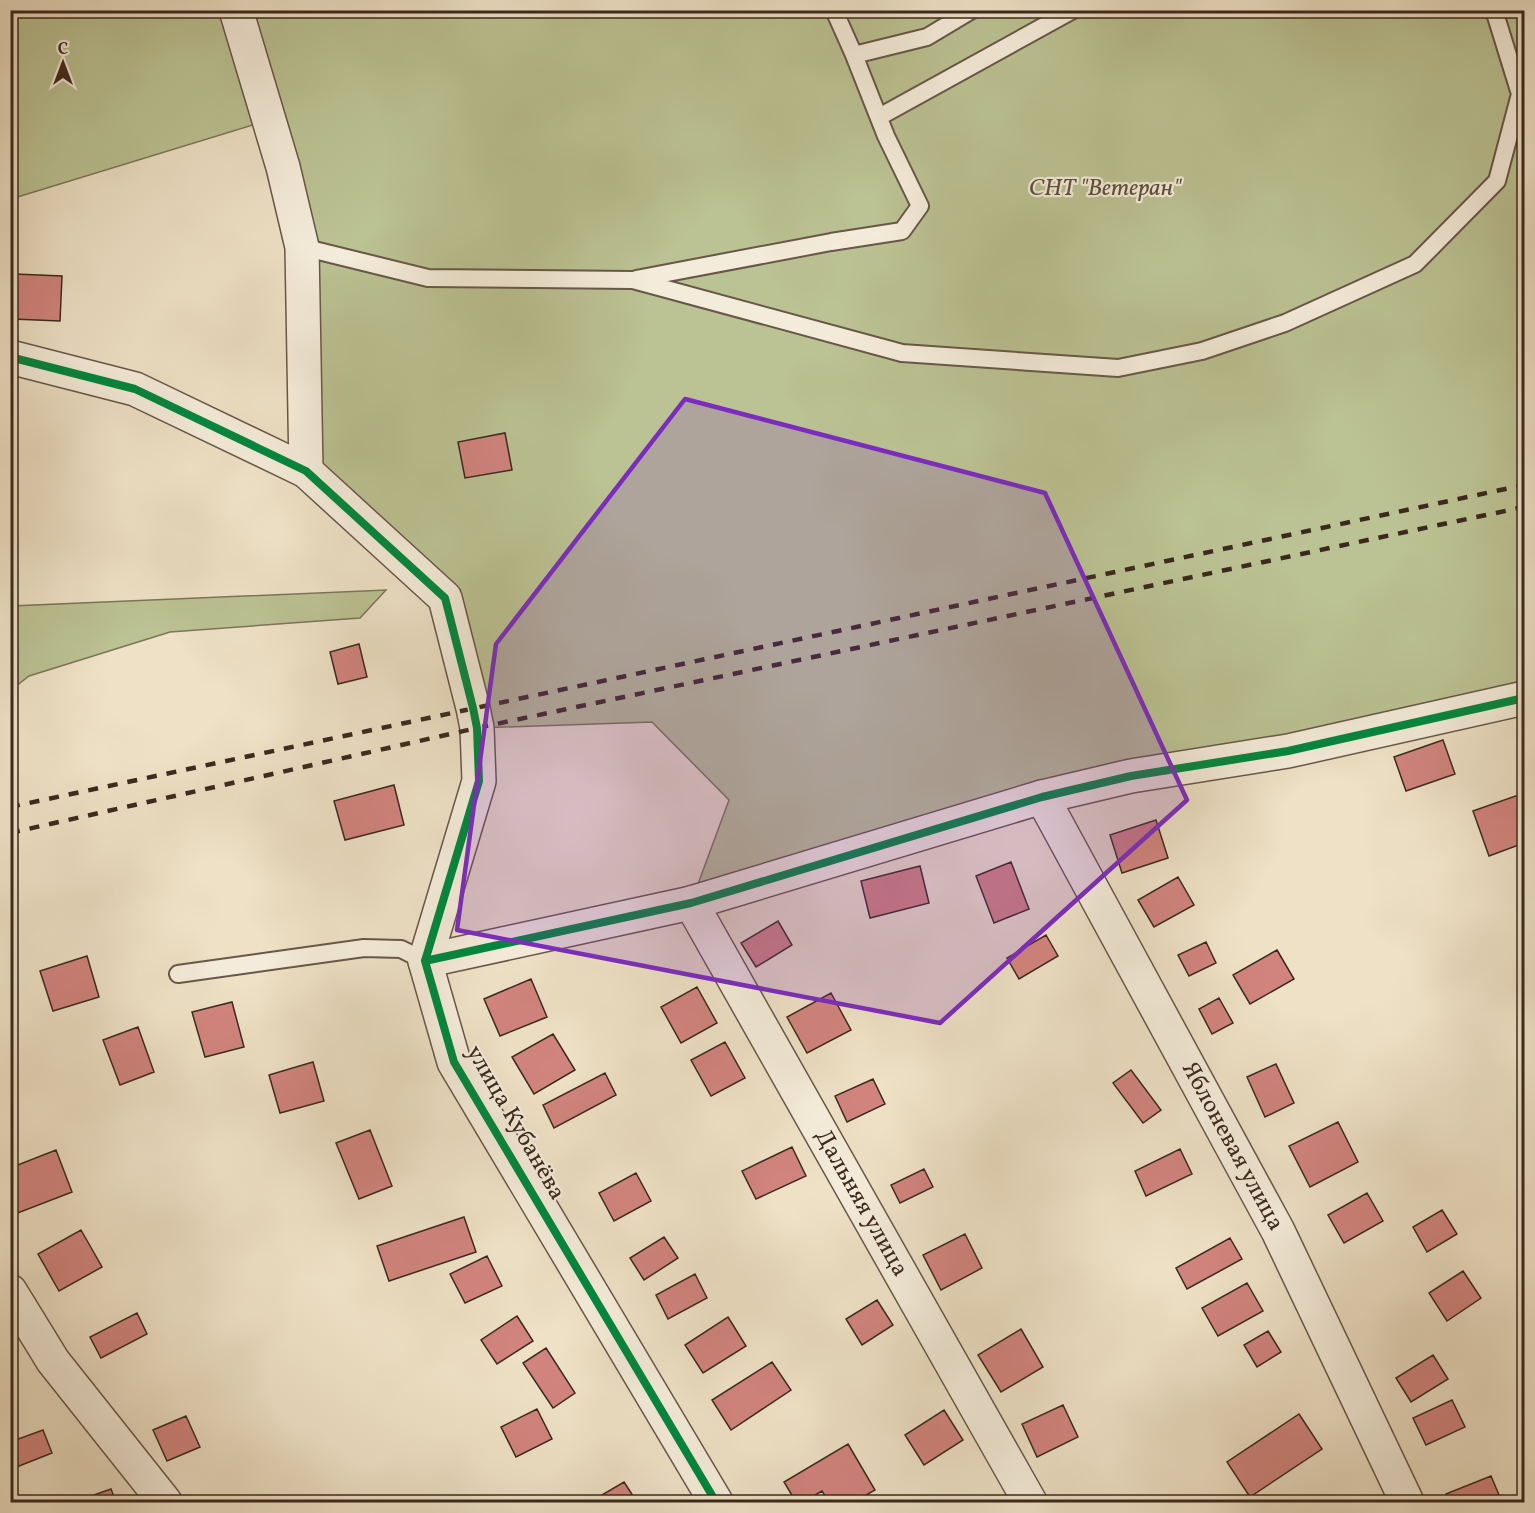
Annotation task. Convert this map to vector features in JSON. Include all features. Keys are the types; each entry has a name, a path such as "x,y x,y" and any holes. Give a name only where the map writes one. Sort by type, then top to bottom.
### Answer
{"street":[{"path":"236,10 283,166 302,247 306,471"},
{"path":"10,357 135,389 306,471 445,598 477,728 479,781 425,961 692,903 1042,797 1131,776 1288,751 1524,698"},
{"name":"Яблоневая улица","path":"1042,797 1278,1232 1407,1503"},
{"name":"Дальняя улица","path":"692,903 1030,1503"},
{"name":"улица Кубанёва","path":"425,961 454,1062 713,1502"},
{"path":"10,1291 53,1361 165,1503"}],"lane":[{"path":"302,247 428,278 633,280 831,242 902,231 920,206 886,136 834,10"},
{"path":"854,55 927,37 972,10"},
{"path":"879,117 1073,10"},
{"path":"633,280 902,353 1118,368 1202,351 1285,323 1415,264 1497,181 1520,94 1494,10"},
{"path":"178,974 364,948 401,949 425,961"}],"highlighted area":[{"path":"685,399 1045,493 1187,800 940,1023 457,930 496,644"}],"green space":[{"name":"СНТ \"Ветеран\"","path":"10,11 1524,11 1524,698 1288,751 691,903 729,800 652,722 477,728 445,598 306,471 302,247 269,120 11,199"},
{"path":"386,590 360,618 170,632 29,676 11,690 11,606"}],"building":[{"path":"15,274 62,276 60,321 13,319"},
{"path":"505,433 512,470 465,478 458,442"},
{"path":"359,644 367,677 338,684 330,652"},
{"path":"1443,740 1455,774 1406,791 1394,757"},
{"path":"394,785 404,825 345,840 334,801"},
{"path":"1524,793 1524,843 1489,856 1473,811"},
{"path":"1156,820 1168,858 1122,873 1110,835"},
{"path":"1011,862 1029,909 994,923 976,876"},
{"path":"920,866 929,903 870,918 861,881"},
{"path":"1178,877 1194,905 1154,927 1138,900"},
{"path":"778,921 792,945 756,967 741,943"},
{"path":"1046,935 1058,956 1019,979 1007,958"},
{"path":"1206,942 1216,963 1189,976 1178,955"},
{"path":"1277,950 1294,979 1250,1004 1233,975"},
{"path":"87,956 99,997 53,1011 40,971"},
{"path":"531,979 547,1017 500,1036 484,999"},
{"path":"697,987 717,1023 681,1043 661,1007"},
{"path":"831,993 851,1030 807,1053 787,1017"},
{"path":"1219,998 1233,1023 1212,1034 1199,1009"},
{"path":"232,1002 244,1047 205,1057 192,1012"},
{"path":"138,1027 154,1072 120,1085 103,1040"},
{"path":"553,1034 575,1070 534,1094 512,1057"},
{"path":"725,1042 745,1078 711,1096 691,1060"},
{"path":"313,1062 324,1101 280,1113 269,1075"},
{"path":"1276,1064 1294,1103 1265,1117 1247,1077"},
{"path":"1131,1070 1161,1110 1143,1123 1113,1083"},
{"path":"605,1073 616,1095 554,1128 543,1105"},
{"path":"873,1079 885,1104 847,1122 835,1096"},
{"path":"1338,1122 1358,1162 1310,1187 1289,1146"},
{"path":"370,1130 392,1186 359,1199 336,1143"},
{"path":"792,1147 806,1176 756,1199 742,1171"},
{"path":"1180,1149 1192,1174 1146,1196 1135,1171"},
{"path":"56,1150 72,1192 10,1216 10,1168"},
{"path":"924,1169 933,1187 900,1203 891,1185"},
{"path":"636,1173 651,1201 614,1221 599,1193"},
{"path":"1367,1193 1383,1221 1344,1243 1328,1215"},
{"path":"1442,1210 1457,1234 1427,1252 1413,1227"},
{"path":"464,1217 476,1252 389,1281 377,1246"},
{"path":"81,1230 102,1267 59,1291 38,1254"},
{"path":"965,1234 982,1268 941,1290 923,1255"},
{"path":"664,1237 678,1258 644,1280 630,1258"},
{"path":"1230,1238 1242,1259 1187,1289 1176,1268"},
{"path":"487,1256 502,1286 465,1303 450,1274"},
{"path":"1463,1271 1481,1298 1447,1321 1429,1293"},
{"path":"695,1274 707,1298 668,1319 656,1295"},
{"path":"1247,1283 1263,1311 1218,1336 1202,1308"},
{"path":"877,1300 893,1325 862,1345 846,1319"},
{"path":"137,1313 147,1334 101,1358 90,1337"},
{"path":"517,1316 533,1341 497,1364 481,1340"},
{"path":"728,1317 746,1346 703,1373 685,1345"},
{"path":"1021,1329 1043,1367 1001,1392 978,1355"},
{"path":"1268,1331 1281,1352 1257,1367 1244,1345"},
{"path":"546,1348 575,1393 553,1408 523,1363"},
{"path":"1433,1355 1448,1379 1411,1402 1396,1378"},
{"path":"772,1362 791,1390 731,1430 712,1400"},
{"path":"1452,1400 1465,1427 1426,1445 1413,1418"},
{"path":"1063,1405 1078,1437 1037,1457 1022,1424"},
{"path":"537,1409 552,1439 516,1457 501,1427"},
{"path":"944,1410 963,1440 924,1465 905,1435"},
{"path":"1299,1414 1322,1449 1250,1497 1227,1462"},
{"path":"186,1416 200,1447 167,1461 153,1430"},
{"path":"43,1430 52,1453 14,1468 10,1458 10,1442"},
{"path":"848,1444 875,1490 854,1502 829,1502 822,1491 803,1502 796,1502 784,1482"},
{"path":"1491,1476 1502,1502 1449,1502 1446,1494"},
{"path":"624,1482 637,1502 590,1502"},
{"path":"111,1489 116,1502 74,1502"}],"railway":[{"path":"10,807 1524,485"},
{"path":"10,833 477,728 1524,507"}],"cycle path":[{"path":"10,357 135,389 306,471 445,598 477,728 479,781 425,961 454,1062 716,1502"},
{"path":"425,961 691,903 1042,797 1131,776 1288,751 1524,698"}]}
